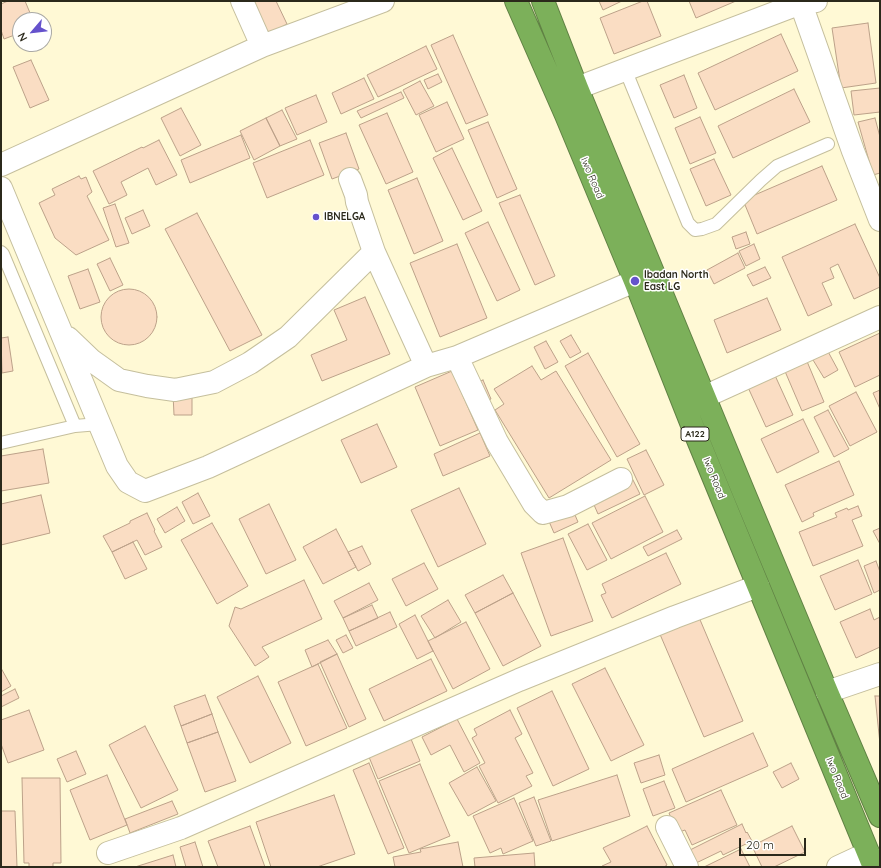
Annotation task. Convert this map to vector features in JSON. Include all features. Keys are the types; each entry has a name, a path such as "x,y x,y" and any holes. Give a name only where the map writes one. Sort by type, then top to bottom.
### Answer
{"highway":[{"name":"Iwo Road","path":"516,1 566,115 635,281 696,435 871,860"},
{"name":"Iwo Road","path":"542,1 576,88 704,397 880,816"}],"street":[{"path":"242,1 262,46"},
{"path":"1,164 262,46 383,1"},
{"path":"576,88 806,2 853,151 880,220"},
{"path":"350,179 374,252 426,366"},
{"path":"1,188 117,466 128,482 145,490 208,467 426,366 457,357 635,281"},
{"path":"60,330 91,360 119,380 175,390 214,382 250,363 288,337 374,252"},
{"path":"704,397 880,317"},
{"path":"457,357 497,442 534,504 543,514 568,506 621,479"},
{"path":"108,853 180,828 519,680 675,617 758,586"},
{"path":"827,692 880,674"},
{"path":"667,826 687,867"},
{"path":"838,867 871,860"}],"lane":[{"path":"625,69 688,223 695,230 716,224 777,166 828,144"},
{"path":"1,252 75,426"},
{"path":"1,443 75,426 99,424"}],"building":[{"path":"8,1 25,1 30,12 12,12 12,36 4,39 1,30 1,4"},
{"path":"251,1 276,1 287,24 268,34"},
{"path":"599,1 622,1 603,10"},
{"path":"643,1 647,1 661,36 614,54 600,18"},
{"path":"689,1 736,1 696,18"},
{"path":"868,23 876,83 841,88 832,28"},
{"path":"781,34 798,71 715,110 698,73"},
{"path":"453,35 488,115 466,124 431,45"},
{"path":"426,46 437,69 378,97 367,75"},
{"path":"31,60 49,100 30,108 13,67"},
{"path":"438,74 442,82 428,89 424,80"},
{"path":"684,75 697,108 674,118 660,85"},
{"path":"364,78 374,99 341,114 332,93"},
{"path":"420,81 434,106 416,115 403,90"},
{"path":"880,88 880,112 854,115 851,91"},
{"path":"794,89 810,122 733,158 718,126"},
{"path":"401,92 404,98 361,118 357,111"},
{"path":"316,95 327,122 297,135 285,108"},
{"path":"447,102 464,139 436,152 419,115"},
{"path":"181,108 201,145 180,156 161,118"},
{"path":"282,110 297,139 280,146 266,118"},
{"path":"387,113 413,172 386,184 359,125"},
{"path":"700,117 716,153 690,164 675,128"},
{"path":"266,118 280,146 254,160 240,131"},
{"path":"875,118 880,137 880,173 873,175 858,122"},
{"path":"488,122 517,189 497,198 468,130"},
{"path":"346,133 359,169 332,179 319,143"},
{"path":"241,135 250,158 190,183 181,160"},
{"path":"159,140 177,175 156,185 148,168 121,182 127,195 109,204 93,171"},
{"path":"310,140 324,175 267,198 253,163"},
{"path":"452,148 482,211 463,220 433,158"},
{"path":"714,159 731,195 706,206 690,169"},
{"path":"822,166 837,200 757,234 743,200"},
{"path":"79,176 81,179 86,177 92,192 87,196 109,240 76,255 55,238 39,203 55,195 52,189"},
{"path":"417,178 443,241 414,254 388,190"},
{"path":"520,195 555,276 535,285 499,203"},
{"path":"115,204 129,243 116,247 103,208"},
{"path":"143,210 150,226 132,234 125,218"},
{"path":"197,213 262,335 230,351 165,229"},
{"path":"488,222 520,290 497,301 465,233"},
{"path":"855,224 880,278 880,287 854,299 838,264 830,268 834,278 822,283 832,305 808,316 782,257"},
{"path":"746,232 750,244 736,249 732,237"},
{"path":"457,244 487,318 440,337 410,263"},
{"path":"754,244 760,259 746,266 739,251"},
{"path":"738,253 745,268 714,284 707,270"},
{"path":"110,258 123,285 110,291 97,264"},
{"path":"765,267 771,278 753,286 747,275"},
{"path":"88,269 100,302 80,309 68,276"},
{"path":"124,289 134,289 149,297 155,306 157,317 155,328 149,337 134,345 124,345 113,340 106,333 101,322 101,312 106,301 113,294"},
{"path":"365,297 390,354 322,381 311,355 347,340 334,310"},
{"path":"767,298 781,330 727,353 714,320"},
{"path":"880,333 880,375 855,387 839,352"},
{"path":"571,335 581,352 570,358 560,341"},
{"path":"8,337 13,371 2,373 1,338"},
{"path":"546,341 558,362 545,369 534,347"},
{"path":"825,346 838,370 824,378 810,355"},
{"path":"588,353 640,444 617,457 565,366"},
{"path":"806,359 824,402 802,411 784,369"},
{"path":"532,366 541,380 556,371 611,460 549,498 495,410 504,404 494,389"},
{"path":"452,371 478,430 440,446 415,387"},
{"path":"773,371 793,415 766,427 746,383"},
{"path":"483,380 491,399 477,405 469,386"},
{"path":"880,390 880,409 873,393"},
{"path":"856,392 877,432 850,446 829,406"},
{"path":"192,393 192,415 174,415 173,394"},
{"path":"828,410 849,449 834,457 814,417"},
{"path":"803,419 819,452 777,473 761,439"},
{"path":"377,424 397,467 361,483 341,440"},
{"path":"480,433 490,456 443,476 434,454"},
{"path":"43,449 49,483 1,491 1,456"},
{"path":"646,450 664,485 644,495 627,459"},
{"path":"839,461 854,495 813,513 814,516 802,522 785,485"},
{"path":"632,478 640,494 598,514 591,498"},
{"path":"459,488 486,544 438,567 411,510"},
{"path":"198,493 210,516 193,524 182,502"},
{"path":"41,495 50,533 1,545 1,504"},
{"path":"645,496 663,532 611,559 592,523"},
{"path":"269,504 296,560 266,574 239,519"},
{"path":"858,506 862,516 852,520 863,546 813,566 799,532 837,517 835,513 847,508 848,510"},
{"path":"177,507 185,521 165,533 157,519"},
{"path":"572,508 578,522 554,533 548,519"},
{"path":"147,513 162,547 145,555 137,540 112,552 103,536"},
{"path":"212,523 248,586 217,604 181,540"},
{"path":"588,524 607,560 587,570 568,534"},
{"path":"880,528 880,544 873,531"},
{"path":"336,529 356,567 323,584 303,547"},
{"path":"677,530 682,539 648,556 643,547"},
{"path":"563,538 593,621 551,636 521,553"},
{"path":"133,542 147,569 125,579 112,552"},
{"path":"362,546 371,564 358,571 348,552"},
{"path":"666,553 681,584 612,618 601,595 606,593 602,584"},
{"path":"858,560 872,594 835,610 820,576"},
{"path":"876,561 880,572 880,590 874,593 864,566"},
{"path":"424,563 438,589 406,606 392,579"},
{"path":"503,575 513,593 475,613 465,595"},
{"path":"304,580 322,619 262,647 269,657 255,666 229,626 235,607 241,609"},
{"path":"369,583 378,600 343,618 334,601"},
{"path":"513,593 541,646 503,666 475,613"},
{"path":"448,600 461,622 435,638 421,616"},
{"path":"372,605 378,618 349,631 343,618"},
{"path":"870,609 874,620 880,617 880,647 856,658 840,622"},
{"path":"390,612 397,627 356,646 349,631"},
{"path":"415,615 433,651 417,659 399,624"},
{"path":"698,615 743,721 704,737 659,632"},
{"path":"466,622 490,669 453,689 428,641"},
{"path":"346,635 353,648 343,653 336,640"},
{"path":"328,640 337,654 312,667 305,650"},
{"path":"337,654 366,719 349,727 320,662"},
{"path":"431,659 447,691 384,721 369,689"},
{"path":"318,664 347,728 306,746 278,682"},
{"path":"1,668 11,686 1,692"},
{"path":"605,668 644,745 611,761 572,684"},
{"path":"258,676 291,743 250,763 217,697"},
{"path":"15,689 19,698 1,707 1,696"},
{"path":"552,691 589,769 553,786 517,708"},
{"path":"205,695 212,714 181,726 174,706"},
{"path":"875,696 880,696 880,744"},
{"path":"29,710 44,750 8,763 1,744 1,720"},
{"path":"510,710 522,734 515,738 533,773 526,776 532,786 498,803 479,766 485,763 472,738 477,735 474,729"},
{"path":"212,714 218,732 187,743 181,726"},
{"path":"457,719 480,763 464,772 450,745 431,755 422,737"},
{"path":"145,726 178,790 141,808 109,745"},
{"path":"218,732 236,781 205,792 187,743"},
{"path":"753,733 768,766 686,802 672,769"},
{"path":"411,739 420,761 378,779 369,757"},
{"path":"76,751 86,774 67,782 57,759"},
{"path":"659,755 665,775 641,783 634,763"},
{"path":"369,763 404,848 388,854 353,770"},
{"path":"791,763 799,779 782,788 773,772"},
{"path":"420,764 450,836 409,853 379,781"},
{"path":"477,767 496,801 468,816 449,783"},
{"path":"107,775 127,825 90,840 70,790"},
{"path":"617,775 630,816 552,841 538,800"},
{"path":"22,778 60,778 61,863 53,863 53,867 29,867 29,863 24,863"},
{"path":"664,781 675,808 653,816 643,789"},
{"path":"721,790 737,825 692,845 685,830 677,833 669,813"},
{"path":"334,795 355,854 317,867 271,867 256,822"},
{"path":"534,797 551,841 536,846 519,803"},
{"path":"514,798 533,841 503,854 501,848 490,853 473,816"},
{"path":"172,801 178,814 130,833 125,819"},
{"path":"1,811 15,811 17,867 1,867"},
{"path":"742,824 752,841 723,855 721,851 694,864 688,851"},
{"path":"250,826 265,867 218,867 208,841"},
{"path":"647,826 667,865 664,867 602,866 611,862 603,848"},
{"path":"792,826 805,852 774,867 762,867 752,846"},
{"path":"195,842 203,867 186,867 180,847"},
{"path":"458,842 463,867 395,867 393,857 421,852 420,849"},
{"path":"741,849 750,867 704,867"},
{"path":"534,853 535,867 475,867 474,858"},
{"path":"173,855 176,867 135,867"}],"place":[{"name":"IBNELGA","path":"316,217"},
{"name":"Ibadan North East LG","path":"635,281"}]}
